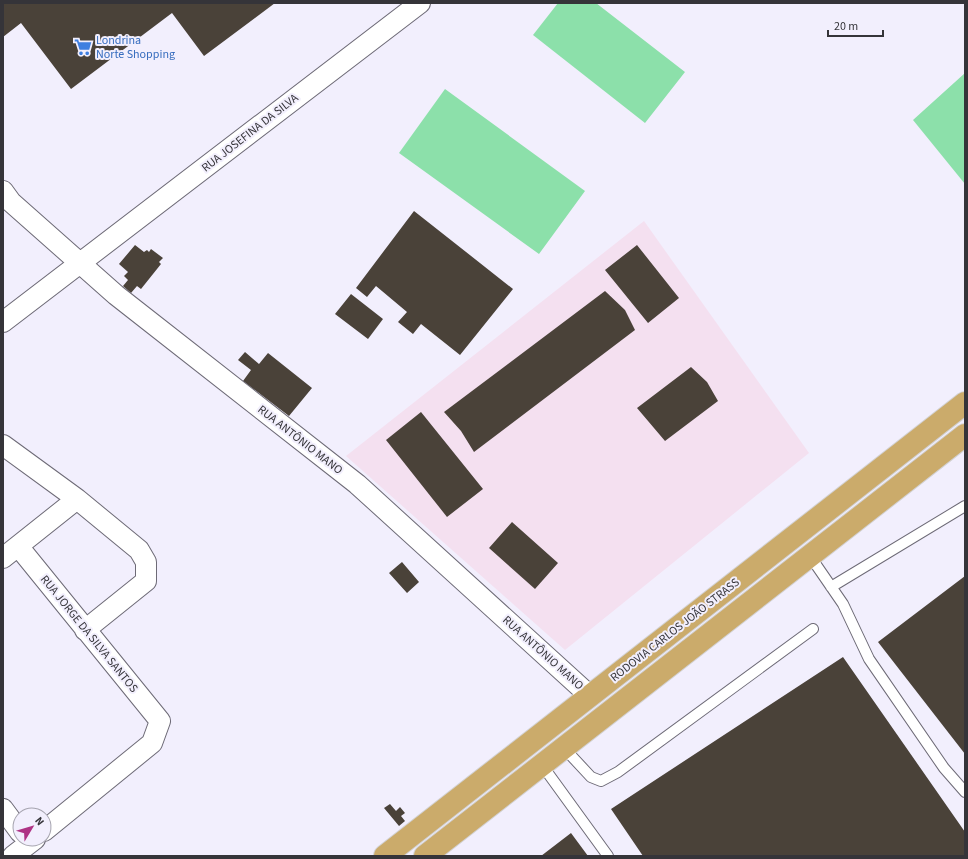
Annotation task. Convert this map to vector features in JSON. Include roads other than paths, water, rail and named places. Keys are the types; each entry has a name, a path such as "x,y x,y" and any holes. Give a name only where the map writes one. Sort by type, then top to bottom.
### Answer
{"highway":[{"name":"RODOVIA CARLOS JOÃO STRASS","path":"385,856 965,403"},
{"name":"RODOVIA CARLOS JOÃO STRASS","path":"425,856 965,435"}],"street":[{"name":"RUA JOSEFINA DA SILVA","path":"3,322 81,264 420,3"},
{"name":"RUA ANTÔNIO MANO","path":"3,191 11,202 116,295 357,484 590,696"},
{"path":"3,445 77,499 139,550 146,562 146,581 85,630"},
{"path":"10,552 77,499"},
{"name":"RUA JORGE DA SILVA SANTOS","path":"10,552 85,630 160,721 152,744 52,821"},
{"path":"3,809 12,818"},
{"path":"13,856 22,847"}],"lane":[{"path":"831,587 965,506"},
{"path":"810,556 843,604 869,659 944,768 965,792"},
{"path":"564,748 591,778 601,781 618,772 813,629"},
{"path":"542,765 608,856"}],"place":[{"name":"Londrina Norte Shopping","path":"83,47"}]}
